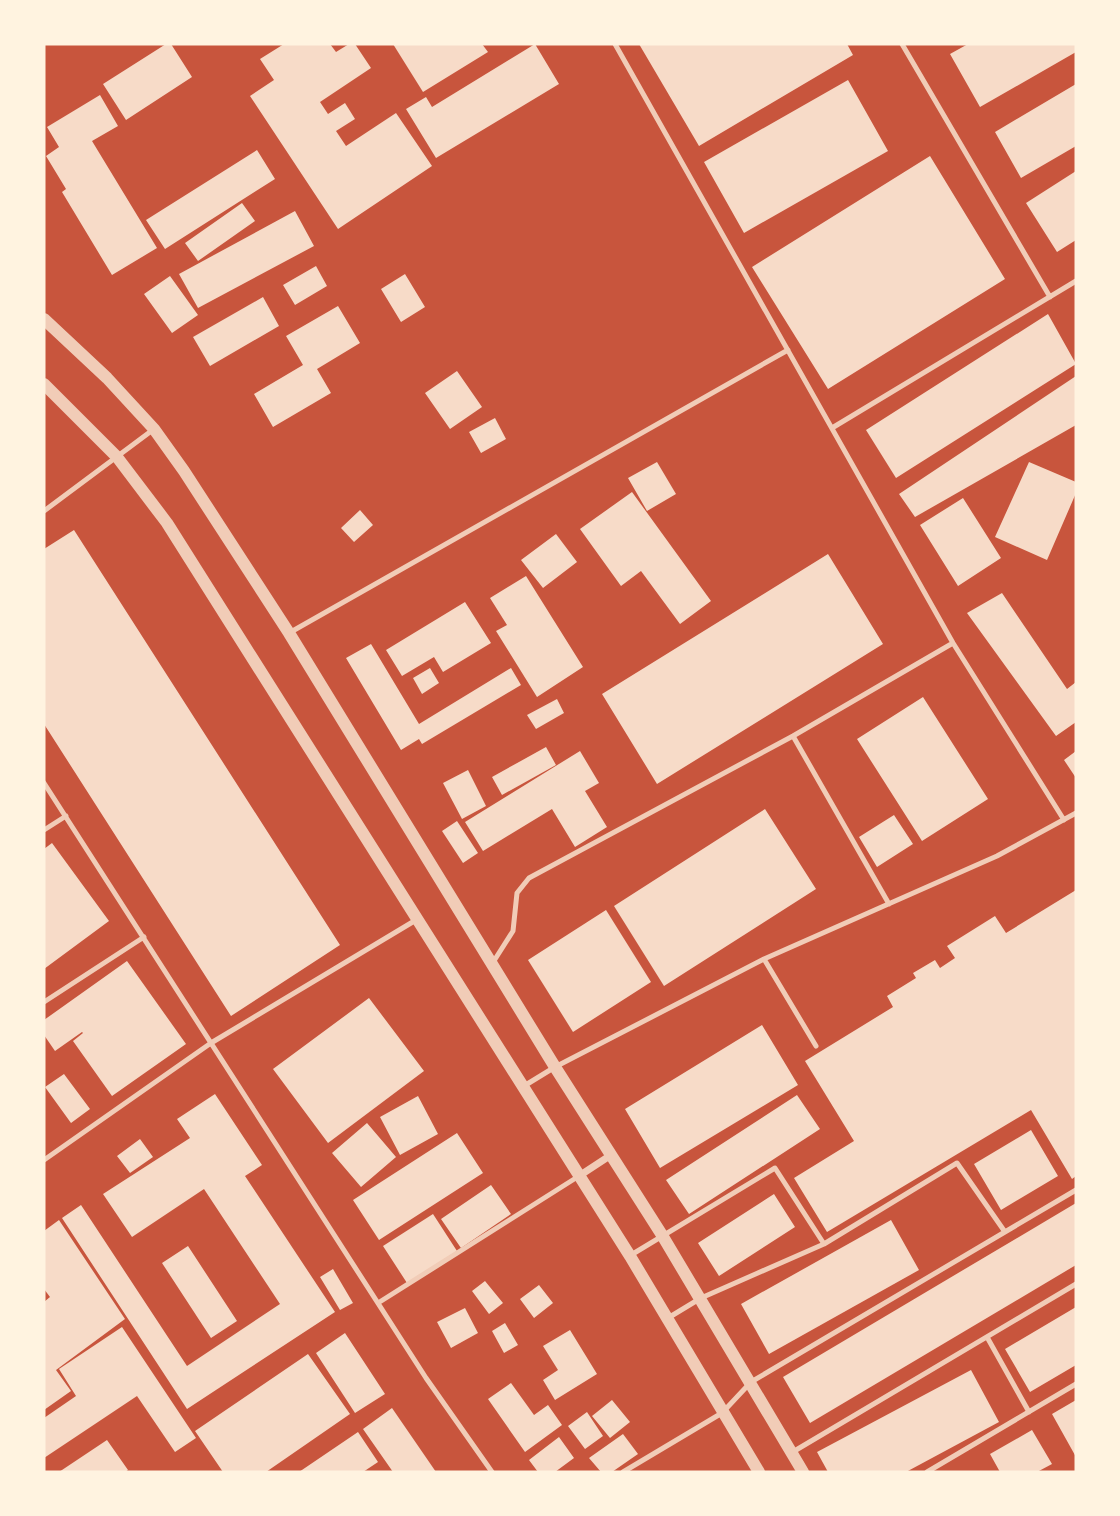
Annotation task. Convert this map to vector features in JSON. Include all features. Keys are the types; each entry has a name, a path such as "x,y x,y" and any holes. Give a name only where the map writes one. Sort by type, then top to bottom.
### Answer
{"street":[{"path":"44,319 107,378 154,429 184,471 289,633 555,1067 612,1154 701,1298 803,1472"},
{"path":"44,384 117,457 167,523 630,1256 759,1472"},
{"path":"579,1176 612,1154"}],"lane":[{"path":"615,44 953,643 1065,821"},
{"path":"902,44 1050,297"},
{"path":"832,428 1076,281"},
{"path":"289,633 788,350"},
{"path":"44,511 154,429"},
{"path":"492,964 513,931 517,893 528,877 793,736 953,643"},
{"path":"793,736 889,904"},
{"path":"44,783 379,1303 492,1472"},
{"path":"522,1087 555,1067 764,959 997,856 1076,813"},
{"path":"44,830 66,816"},
{"path":"44,1160 211,1043 419,919"},
{"path":"44,1002 144,937"},
{"path":"764,959 816,1046"},
{"path":"668,1318 701,1298 824,1244 957,1163 1005,1232"},
{"path":"630,1256 775,1168 824,1244"},
{"path":"379,1303 579,1176"},
{"path":"623,1472 722,1413 751,1382 1076,1190"},
{"path":"791,1452 1076,1284"},
{"path":"987,1336 1029,1412"},
{"path":"927,1472 1076,1384"}],"building":[{"path":"166,44 171,44 192,77 126,120 103,84"},
{"path":"284,44 330,44 336,52 349,44 355,44 371,68 320,102 328,114 345,103 355,119 336,131 346,146 396,113 432,166 338,229 250,96 274,80 260,59"},
{"path":"393,44 482,44 488,52 423,92"},
{"path":"535,44 559,84 436,158 406,109 426,97 432,107"},
{"path":"639,44 847,44 853,55 699,146"},
{"path":"968,44 1076,44 1076,52 980,107 950,54"},
{"path":"848,80 888,151 744,233 704,162"},
{"path":"1076,84 1076,146 1021,178 995,132"},
{"path":"100,95 118,126 92,141 157,248 112,275 62,192 66,189 46,156 59,147 47,127"},
{"path":"257,150 275,179 165,249 146,220"},
{"path":"930,156 1005,279 828,389 752,267"},
{"path":"1076,171 1076,240 1057,252 1026,203"},
{"path":"242,203 255,221 198,261 185,243"},
{"path":"295,211 314,246 198,308 179,274"},
{"path":"316,266 327,286 295,305 283,285"},
{"path":"405,274 425,307 401,322 381,289"},
{"path":"170,276 198,315 172,333 144,294"},
{"path":"263,297 279,326 210,366 193,337"},
{"path":"338,306 360,343 317,369 331,393 273,427 254,394 303,365 286,336"},
{"path":"1048,314 1076,364 896,478 866,430"},
{"path":"457,371 482,407 450,429 425,393"},
{"path":"1076,376 1076,425 915,517 899,494"},
{"path":"495,418 506,439 481,453 469,432"},
{"path":"657,462 676,494 647,511 628,478"},
{"path":"1029,462 1076,482 1076,493 1047,560 995,537"},
{"path":"632,492 711,601 680,624 641,571 621,586 580,529"},
{"path":"963,498 1001,558 958,586 920,525"},
{"path":"360,510 373,525 354,542 341,528"},
{"path":"74,530 340,945 231,1016 44,724 44,549"},
{"path":"556,534 577,562 543,588 521,560"},
{"path":"828,554 883,644 657,784 602,694"},
{"path":"526,576 583,667 537,697 496,631 507,625 490,598"},
{"path":"1002,593 1067,689 1076,682 1076,722 1056,736 967,613"},
{"path":"465,602 491,643 443,672 434,657 402,676 386,650"},
{"path":"371,644 419,724 511,668 521,685 422,744 419,739 401,750 346,658"},
{"path":"430,668 439,683 422,694 413,678"},
{"path":"923,697 988,799 922,841 857,739"},
{"path":"557,699 564,713 536,729 527,715"},
{"path":"546,747 556,765 502,795 492,777"},
{"path":"580,751 599,783 585,791 607,827 575,847 552,809 483,851 465,822"},
{"path":"1076,751 1076,778 1064,760"},
{"path":"468,770 486,806 462,819 443,783"},
{"path":"765,809 816,889 664,986 614,906"},
{"path":"894,815 913,844 877,867 859,837"},
{"path":"457,821 478,853 463,863 442,831"},
{"path":"52,843 109,921 44,969 44,849"},
{"path":"1076,890 1076,1176 1072,1179 1031,1110 827,1232 794,1178 854,1141 805,1061 893,1007 887,996 916,978 913,973 935,960 940,968 955,958 947,946 995,916 1006,933"},
{"path":"606,910 651,982 573,1032 528,960"},
{"path":"127,961 186,1044 112,1096 73,1041 83,1033 55,1051 44,1035 44,1020"},
{"path":"369,998 424,1071 328,1143 273,1069"},
{"path":"762,1025 798,1085 660,1168 625,1109"},
{"path":"64,1074 90,1109 71,1123 45,1087"},
{"path":"215,1094 262,1165 245,1176 335,1312 187,1409 62,1218 81,1205 187,1366 280,1304 204,1189 132,1237 103,1194 190,1138 177,1119"},
{"path":"797,1095 820,1129 689,1214 666,1180"},
{"path":"418,1096 438,1134 400,1155 380,1117"},
{"path":"367,1123 396,1157 361,1187 332,1153"},
{"path":"1031,1130 1058,1176 1001,1210 974,1164"},
{"path":"457,1133 483,1173 379,1240 353,1200"},
{"path":"140,1139 153,1157 130,1173 117,1156"},
{"path":"491,1185 511,1214 461,1248 441,1219"},
{"path":"774,1194 795,1227 719,1276 698,1243"},
{"path":"1076,1203 1076,1265 810,1423 783,1377"},
{"path":"433,1214 457,1251 407,1283 383,1246"},
{"path":"59,1220 125,1319 56,1370 71,1391 44,1410 44,1302 50,1297 44,1289 44,1231"},
{"path":"891,1220 919,1270 769,1354 741,1304"},
{"path":"188,1246 237,1321 211,1338 162,1263"},
{"path":"333,1269 353,1303 340,1310 320,1277"},
{"path":"485,1281 503,1303 489,1314 472,1291"},
{"path":"539,1285 553,1303 534,1318 520,1299"},
{"path":"1076,1307 1076,1365 1030,1392 1005,1349"},
{"path":"465,1308 478,1333 451,1348 437,1322"},
{"path":"505,1323 518,1345 504,1353 492,1331"},
{"path":"122,1327 196,1438 175,1452 137,1396 44,1458 44,1418 76,1396 59,1369"},
{"path":"570,1330 597,1374 555,1400 543,1380 558,1370 543,1346"},
{"path":"345,1333 385,1394 355,1413 316,1353"},
{"path":"308,1354 350,1414 266,1472 223,1472 195,1431"},
{"path":"971,1370 999,1422 906,1472 828,1472 817,1452"},
{"path":"511,1383 534,1415 548,1405 562,1425 525,1452 488,1399"},
{"path":"612,1400 630,1422 610,1438 592,1416"},
{"path":"1076,1400 1076,1457 1052,1414"},
{"path":"392,1408 436,1472 393,1472 363,1429"},
{"path":"587,1412 603,1436 585,1449 568,1426"},
{"path":"1032,1430 1052,1464 1037,1472 1000,1472 990,1454"},
{"path":"358,1432 378,1462 363,1472 299,1472"},
{"path":"623,1434 638,1454 612,1472 601,1472 589,1458"},
{"path":"559,1437 574,1458 555,1472 538,1472 529,1460"},
{"path":"107,1440 128,1470 59,1472"}]}
